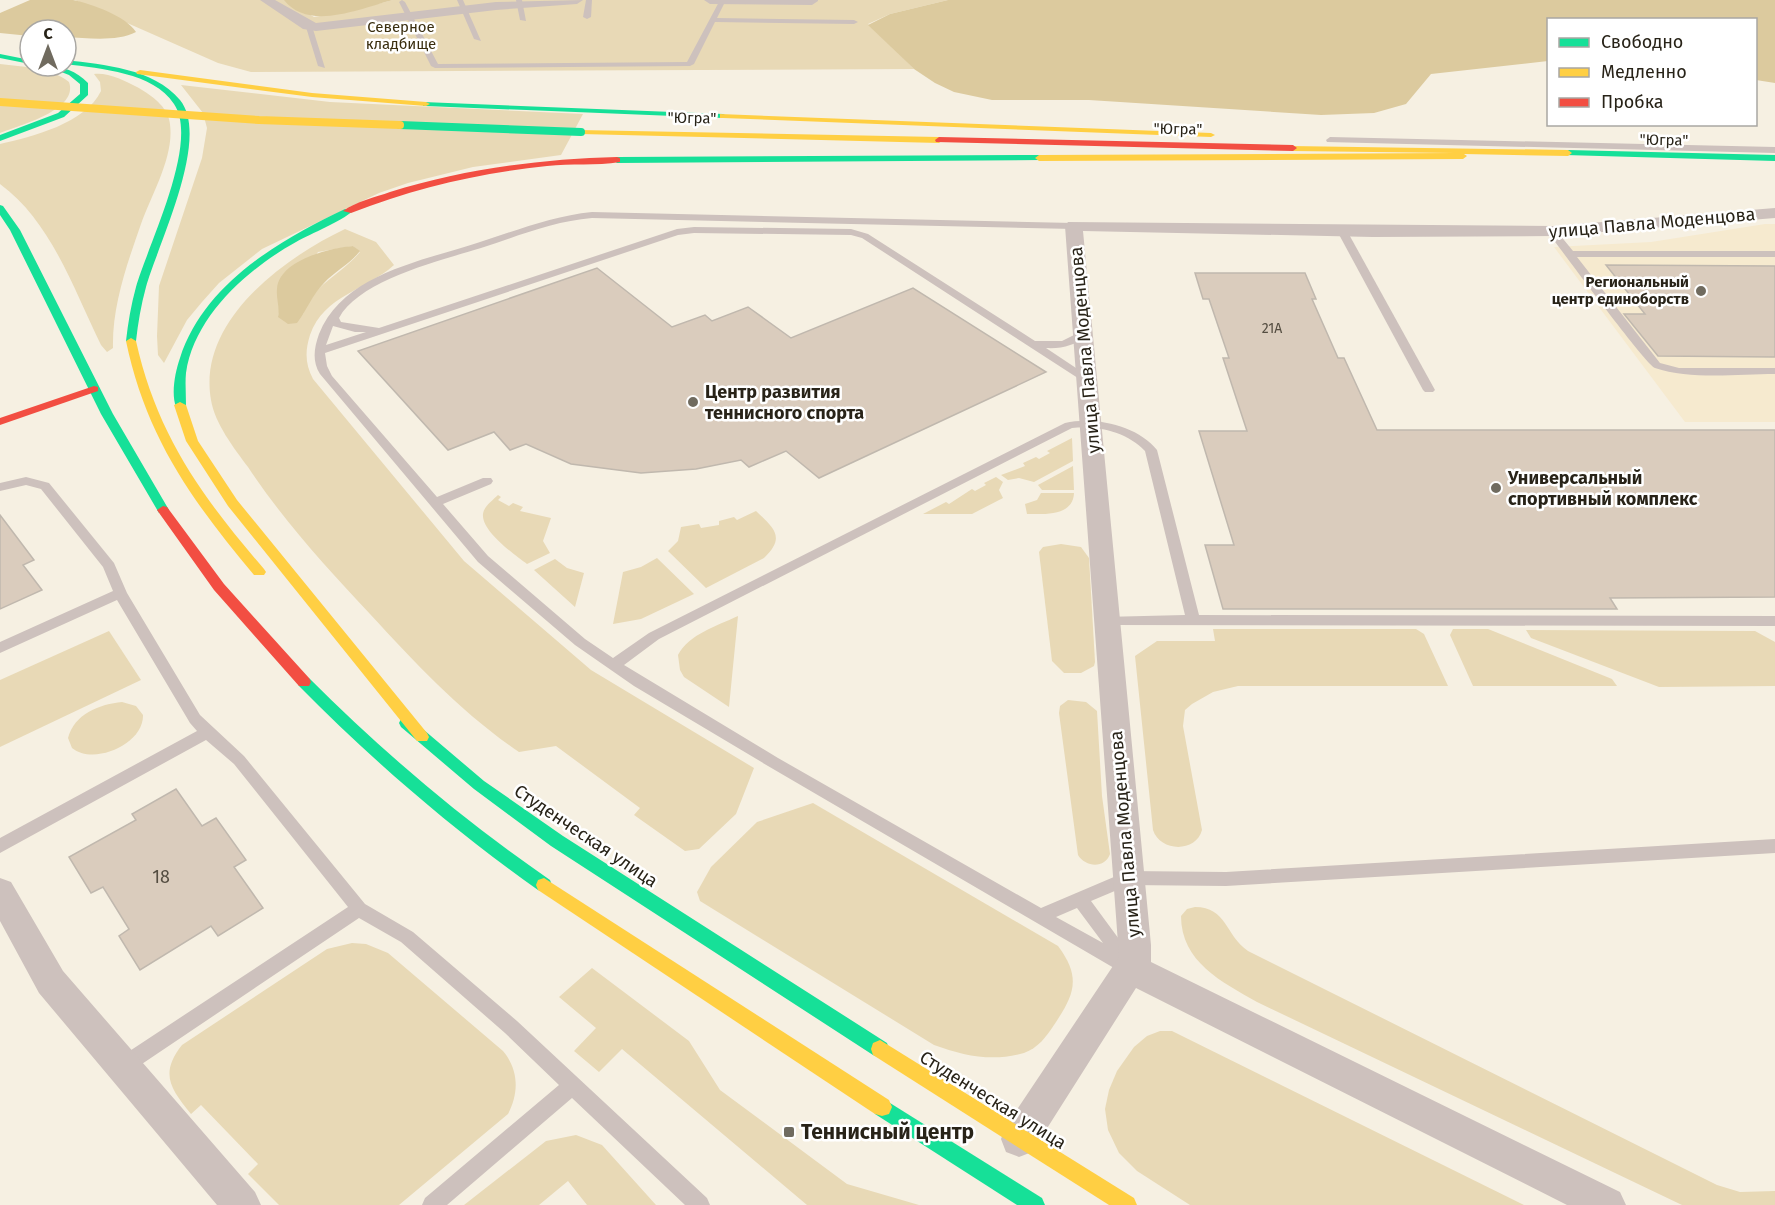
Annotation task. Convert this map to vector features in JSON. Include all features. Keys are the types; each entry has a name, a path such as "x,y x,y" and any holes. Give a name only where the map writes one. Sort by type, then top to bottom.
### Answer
{"main road":[{"path":"0,55 18,58"},
{"path":"78,63 312,95 441,105 1330,140 1620,155"},
{"path":"91,65 135,76 160,88 170,96 186,118 185,149 136,302 131,339 137,377 150,411 186,476 214,517 269,584"},
{"path":"0,138 54,119 71,108 84,95 84,83 78,76"},
{"name":"\"Югра\"","path":"0,102 328,123 581,132 1770,158"},
{"path":"422,737 254,531 205,462 180,411 180,385 187,351 202,321 251,268 285,244 333,218 392,194 456,176 515,166 581,160 1620,155"},
{"path":"0,208 15,230 94,389 150,488 218,587 317,697 374,751 515,864 652,957 1035,1205"},
{"path":"0,422 94,389"},
{"name":"Студенческая улица","path":"339,659 422,737 551,837 1019,1139 1127,1205"}],"street":[{"path":"266,0 308,26 327,27 409,17 462,5 577,0"},
{"path":"710,0 812,1"},
{"name":"улица Павла Моденцова","path":"1019,1139 1132,969 1135,945 1122,834 1093,422 1074,226 1552,231 1634,227 1731,215 1775,213"},
{"path":"0,891 51,982 242,1205"},
{"path":"1132,969 1200,1005 1607,1205"}],"lane":[{"path":"587,17 589,0"},
{"path":"402,2 435,66 690,64 723,0"},
{"path":"519,2 524,20"},
{"path":"462,5 478,39"},
{"path":"713,20 854,22"},
{"path":"308,26 322,66"},
{"path":"1330,140 1775,150"},
{"path":"1074,226 580,216 397,272 356,295 340,309 327,327 320,351 322,371 483,559 580,642 613,665 783,768 1132,969"},
{"path":"320,351 686,230 851,232 865,236 1088,380"},
{"path":"1341,230 1429,390"},
{"path":"1552,231 1656,365 1679,371 1775,371"},
{"path":"1569,254 1775,254"},
{"path":"340,309 334,318 336,324 345,327 389,329"},
{"path":"1031,343 1062,344 1072,342 1084,334"},
{"path":"613,665 654,636 804,559 1069,426 1093,422 1137,439 1151,450 1193,620"},
{"path":"0,487 26,481 45,486 103,557 120,593 195,719 206,733 226,746 239,760 359,909 406,937 573,1085 700,1205"},
{"path":"434,503 487,482"},
{"path":"0,648 120,593"},
{"path":"1108,620 1775,621"},
{"path":"0,846 206,733"},
{"path":"1040,916 1128,878 1226,879 1775,846"},
{"path":"1080,899 1132,969"},
{"path":"123,1066 359,909"},
{"path":"432,1205 573,1085"}],"shaded area":[{"path":"30,0 73,0 117,16 136,32 102,39 78,38 78,18 18,18 18,35 0,33 0,13"},
{"path":"284,0 393,0 351,12 321,16 307,15 295,10"},
{"path":"948,0 1775,0 1775,83 1757,80 1757,18 1547,18 1547,61 1431,74 1406,104 1374,113 1321,115 1089,100 992,100 954,92 914,69 868,25 890,14"},
{"path":"1775,224 1775,422 1685,422 1554,247 1651,242"},
{"path":"353,246 360,251 320,288 297,323 288,324 278,317 277,289 286,270 307,257 332,249"}],"green space":[{"name":"Северное кладбище","path":"75,0 285,0 314,17 393,0 948,0 890,14 868,24 914,69 251,72 218,63"},
{"path":"0,64 18,66 18,78 63,78 69,82 70,92 57,108 33,121 0,133"},
{"path":"94,74 105,74 122,80 151,96 167,114 171,132 167,159 141,224 126,270 115,317 113,348 107,352 101,345 60,258 47,237 34,217 0,184 0,144 42,133 83,112 94,102 101,91 100,82"},
{"path":"181,85 330,102 583,114 561,155 473,167 408,183 379,193 262,249 219,283 202,302 187,320 164,363 158,355 159,286 202,158 207,128 203,113"},
{"path":"345,229 376,242 394,265 336,302 317,322 307,347 307,363 313,379 464,561 591,670 754,768 736,814 699,849 685,851 634,815 640,808 556,746 519,752 459,705 337,579 261,487 226,435 216,418 211,400 210,371 217,344 231,319 250,296 272,275 321,241","holes":["353,246 360,252 320,287 307,304 303,314 278,317 280,307 318,252"]},
{"path":"1072,438 1073,461 1034,482 1019,478 1008,480 1001,475 1025,466 1023,463 1036,457 1039,459 1050,453 1047,451"},
{"path":"1073,466 1074,490 1042,490 1038,485"},
{"path":"996,477 1003,482 999,490 1003,498 972,514 923,514 946,502 949,504 972,489 975,491"},
{"path":"1041,493 1074,493 1072,501 1063,510 1049,514 1027,514 1025,504 1037,500"},
{"path":"498,495 501,497 498,500 509,506 513,503 523,507 520,511 551,518 543,541 550,553 527,564 493,535 487,528 483,514 487,506"},
{"path":"756,511 775,533 775,544 771,551 764,558 706,588 668,551 678,541 681,527 699,524 701,528 719,525 719,521 734,517 737,520"},
{"path":"1061,544 1081,547 1089,558 1095,662 1094,666 1081,673 1064,673 1052,661 1039,552 1043,547"},
{"path":"657,558 694,594 641,619 613,624 623,572 641,567"},
{"path":"555,559 567,568 584,573 575,607 534,570"},
{"path":"738,616 729,707 684,677 680,670 678,655 696,636"},
{"path":"1213,629 1416,629 1424,634 1448,686 1238,686 1213,692 1192,704 1185,710 1183,726 1202,830 1193,843 1186,846 1170,846 1163,843 1153,830 1135,656 1157,641 1215,641"},
{"path":"1453,629 1488,629 1612,679 1617,686 1473,686 1450,635"},
{"path":"1526,630 1755,631 1775,642 1775,686 1659,687 1531,638"},
{"path":"109,631 141,680 0,747 0,680"},
{"path":"1068,700 1086,702 1097,711 1102,796 1110,854 1104,862 1095,865 1085,862 1078,855 1059,713 1060,706"},
{"path":"122,702 136,706 143,715 141,725 127,743 116,749 93,755 81,753 72,748 68,738 71,730 82,717 105,705"},
{"path":"813,803 1058,946 1066,957 1073,977 1073,986 1061,1014 1041,1042 1024,1053 1001,1057 967,1055 934,1045 700,901 697,892 711,867 757,822"},
{"path":"1206,908 1214,912 1225,923 1240,945 1248,951 1717,1185 1740,1192 1775,1191 1775,1205 1682,1205 1257,1002 1230,987 1206,969 1188,946 1181,916 1187,909"},
{"path":"352,943 366,944 388,953 503,1051 515,1074 512,1106 508,1114 399,1205 279,1205 248,1174 258,1164 201,1105 191,1114 184,1105 170,1081 171,1064 182,1045 327,949"},
{"path":"592,968 689,1041 720,1090 847,1184 919,1205 807,1205 622,1049 599,1072 574,1051 596,1028 559,997"},
{"path":"1160,1031 1172,1031 1524,1205 1190,1205 1137,1171 1119,1153 1108,1130 1105,1109 1109,1090 1117,1071 1134,1047 1147,1036"},
{"path":"576,1135 602,1145 656,1205 587,1205 568,1181 539,1205 464,1205 546,1141"}],"building":[{"name":"Региональный центр единоборств","path":"1606,265 1775,266 1775,357 1658,356 1624,314 1645,314"},
{"name":"Центр развития теннисного спорта","path":"597,268 672,327 705,315 712,321 748,307 791,338 913,288 1046,372 819,478 786,451 749,467 741,460 696,469 641,473 571,464 526,444 510,450 494,432 448,450 358,351"},
{"name":"Универсальный спортивный комплекс","path":"1195,273 1305,273 1316,299 1312,299 1338,358 1344,358 1377,430 1775,430 1775,597 1610,598 1617,609 1223,609 1205,545 1234,545 1199,431 1247,431 1223,358 1229,358 1209,299 1203,299"},
{"path":"0,515 34,560 23,565 42,590 0,609"},
{"path":"176,789 202,826 216,818 246,860 234,867 263,908 218,936 211,926 140,970 119,936 129,929 103,887 91,893 69,857 136,820 132,814"}],"traffic: fast":[{"path":"0,56 18,60"},
{"path":"78,64 116,70 151,82 177,102 185,117 187,132 179,176 141,287 131,341"},
{"path":"0,138 61,115 84,95 84,83 78,78"},
{"path":"426,104 723,116"},
{"path":"400,125 581,132"},
{"path":"1568,153 1775,158"},
{"path":"617,160 1039,158"},
{"path":"0,208 15,230 107,414 163,510"},
{"path":"180,405 181,371 191,340 209,311 232,285 259,262 289,242 348,211"},
{"path":"304,682 419,790 480,839 544,885"},
{"path":"406,723 479,785 557,841 880,1049"},
{"path":"882,1107 1035,1205"}],"traffic: slow":[{"path":"140,72 312,95 426,104"},
{"path":"0,102 259,120 400,125"},
{"path":"723,116 1211,135"},
{"path":"581,132 939,140"},
{"path":"1293,148 1568,153"},
{"path":"1039,158 1463,156"},
{"path":"131,341 138,374 149,406 178,465 216,520 259,572"},
{"path":"180,405 192,441 232,503 422,737"},
{"path":"544,885 882,1107"},
{"path":"880,1049 1127,1205"}],"traffic: jam":[{"path":"939,140 1293,148"},
{"path":"348,211 412,188 480,172 549,163 617,160"},
{"path":"0,422 94,389"},
{"path":"163,510 219,587 304,682"}],"place":[{"name":"Региональный центр единоборств","path":"1701,291"},
{"name":"Центр развития теннисного спорта","path":"693,402"},
{"name":"Универсальный спортивный комплекс","path":"1496,488"},
{"name":"Теннисный центр","path":"789,1132"}]}
